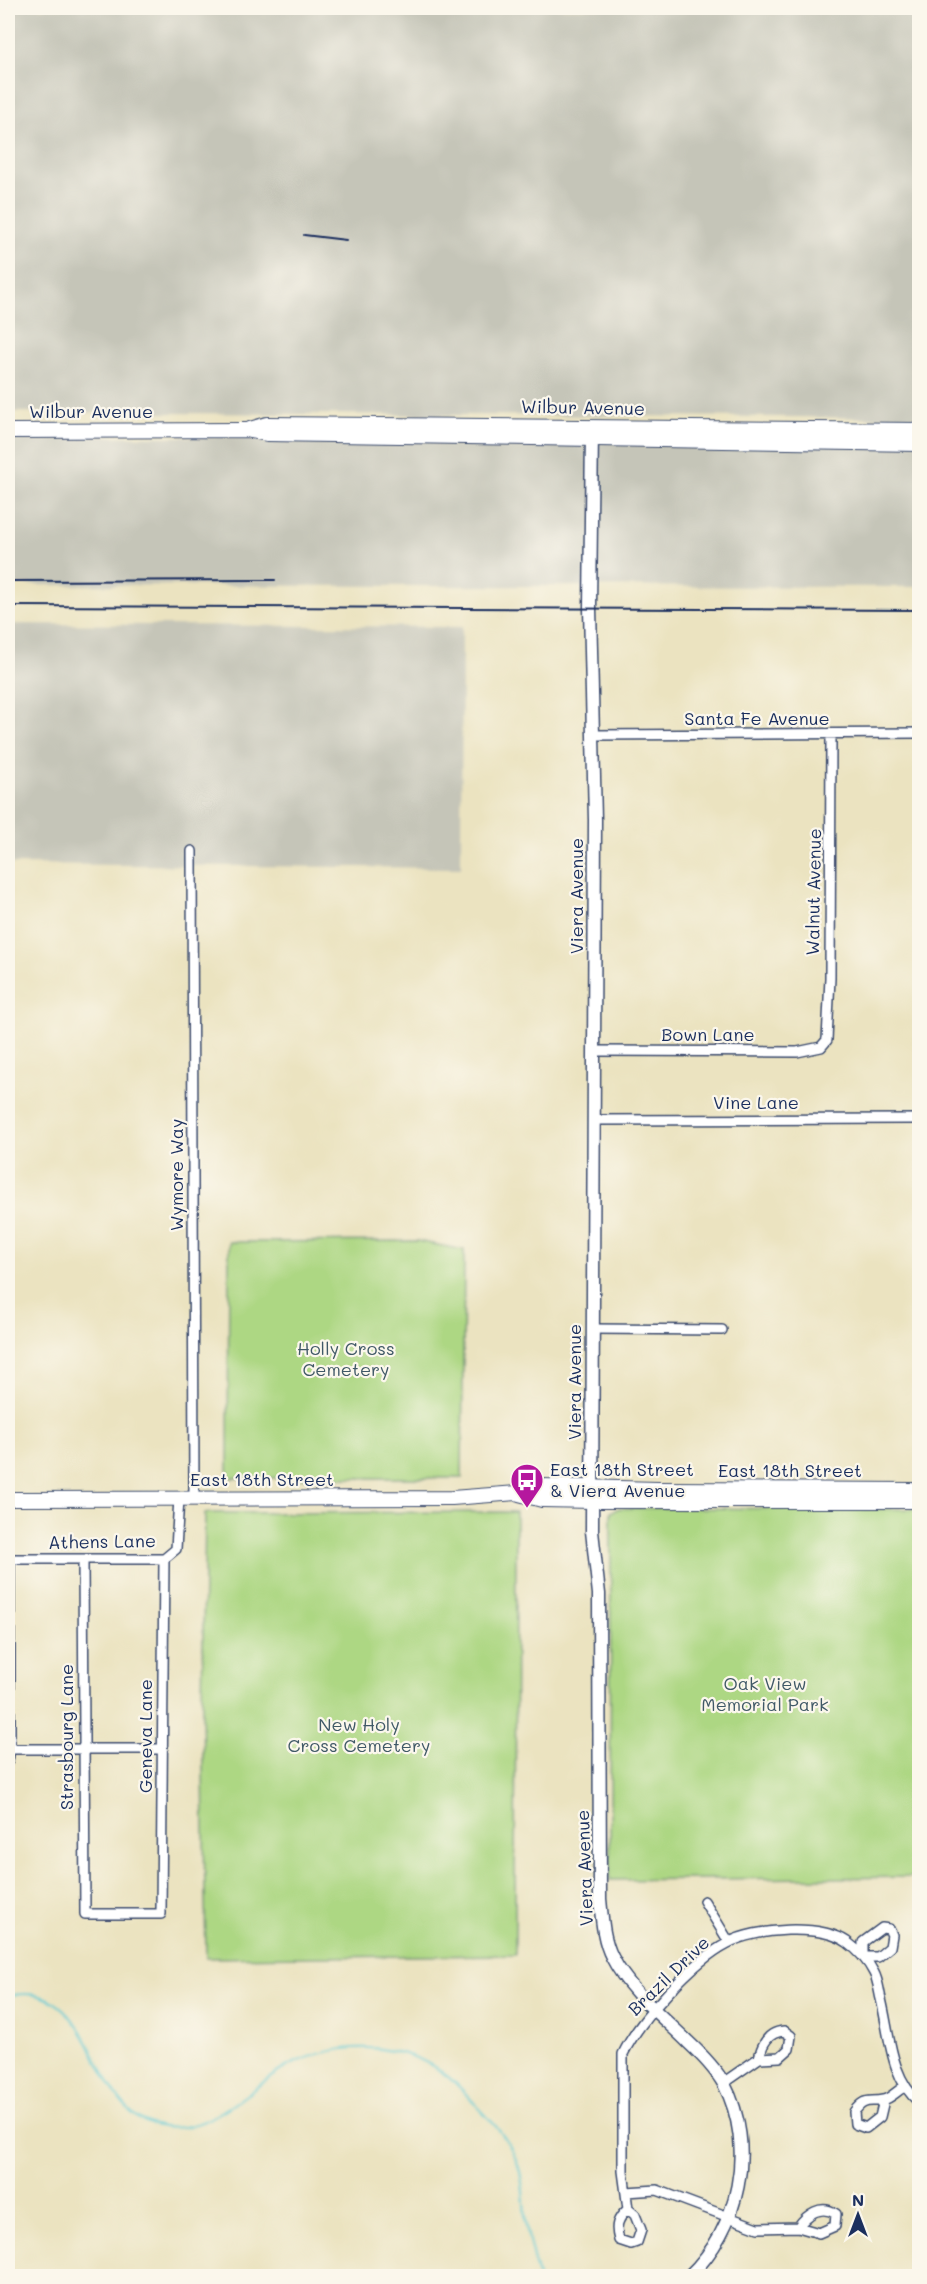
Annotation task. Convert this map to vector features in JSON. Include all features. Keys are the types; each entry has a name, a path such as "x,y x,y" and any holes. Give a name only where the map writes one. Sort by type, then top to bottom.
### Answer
{"main road":[{"name":"Wilbur Avenue","path":"8,431 246,430 267,424 832,436 920,444"},
{"name":"Wilbur Avenue","path":"832,436 920,430"},
{"name":"East 18th Street","path":"8,1499 452,1498 517,1493 542,1486 593,1494 920,1501"},
{"name":"East 18th Street","path":"593,1494 920,1490"}],"street":[{"name":"Viera Avenue","path":"592,432 590,608 594,735 592,1531 599,1594 600,1899 603,1927 612,1956 630,1985 704,2057 723,2083 735,2116 740,2148 738,2189 729,2218 710,2254 689,2277"},
{"name":"Santa Fe Avenue","path":"594,735 920,733"},
{"name":"Walnut Avenue","path":"821,1047 829,1030 831,735"},
{"name":"Wymore Way","path":"192,851 194,1498"},
{"name":"Bown Lane","path":"594,1051 797,1052 821,1047"},
{"name":"Vine Lane","path":"593,1120 920,1119"},
{"path":"592,1329 722,1330"},
{"name":"Athens Lane","path":"8,1687 10,1559 164,1558 176,1549 179,1498"},
{"name":"Geneva Lane","path":"161,1914 164,1558"},
{"name":"Strasbourg Lane","path":"83,1559 85,1914 161,1914"},
{"path":"8,1687 10,1749 8,1761"},
{"path":"10,1749 162,1749"},
{"path":"704,1901 729,1942"},
{"name":"Brazil Drive","path":"627,2209 623,2171 623,2054 631,2037 655,2009 707,1956 729,1942 756,1934 789,1930 818,1932 846,1941 863,1956 875,1975 894,2063 904,2087 920,2103"},
{"path":"723,2083 759,2058"},
{"path":"884,2100 904,2087"},
{"path":"626,2192 657,2190 758,2228 798,2227"}],"shaded area":[{"path":"8,8 919,8 919,418 8,412"},
{"path":"8,436 919,440 919,587 8,585"},
{"path":"8,624 462,627 461,868 8,864"}],"green space":[{"name":"Holly Cross Cemetery","path":"417,1241 464,1250 462,1478 228,1478 229,1242"},
{"name":"Oak View Memorial Park","path":"619,1508 919,1509 919,1877 610,1880 611,1512"},
{"name":"New Holy Cross Cemetery","path":"516,1512 515,1955 206,1958 202,1704 205,1513"}],"waterway":[{"path":"8,1996 37,1995 59,2005 76,2024 116,2095 133,2114 154,2125 174,2128 193,2125 211,2118 278,2072 317,2054 342,2049 367,2048 403,2054 423,2061 441,2071 457,2085 489,2118 508,2143 521,2177 527,2231 538,2276"}],"railway":[{"path":"304,235 346,240"},
{"path":"8,581 275,580"},
{"path":"8,606 920,610"}],"place":[{"name":"East 18th Street & Viera Avenue","path":"527,1509"}]}
